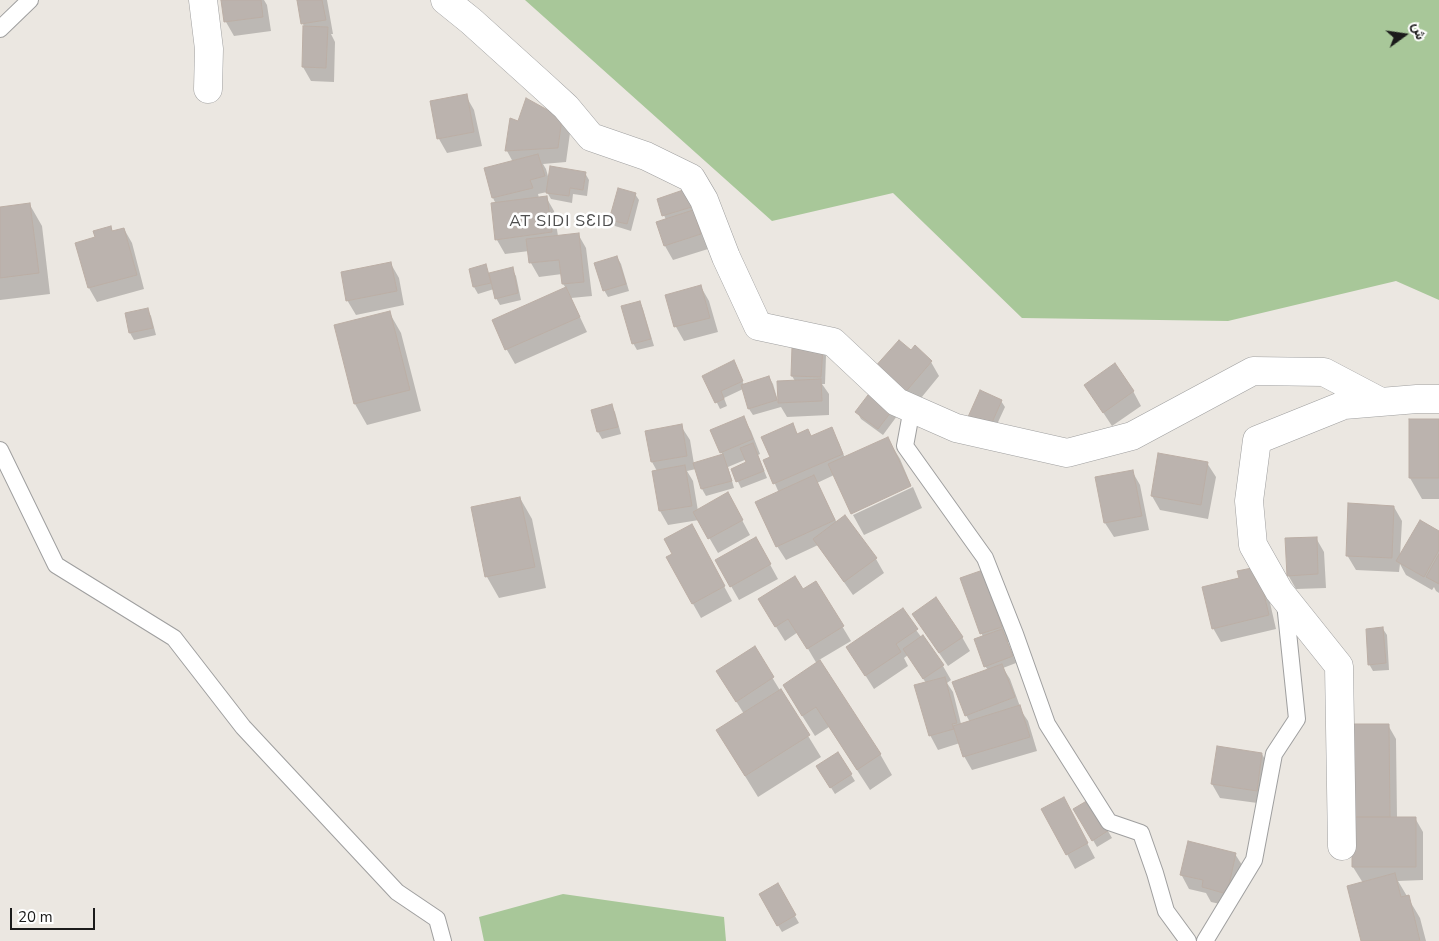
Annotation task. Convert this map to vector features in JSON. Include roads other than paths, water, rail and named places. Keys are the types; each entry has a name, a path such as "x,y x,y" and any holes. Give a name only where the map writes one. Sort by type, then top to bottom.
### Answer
{"street":[{"path":"203,0 209,49 208,89"},
{"path":"445,0 566,107 591,137 646,156 691,178 704,200 726,256 758,326 833,342 897,402 956,428 1067,453 1132,436 1253,372 1324,372 1381,402"},
{"path":"1342,846 1339,666 1279,591 1253,545 1248,501 1257,440 1344,404 1439,399"}],"lane":[{"path":"0,29 30,0"},
{"path":"912,408 905,446 985,558 1015,634 1047,724 1109,822 1141,833 1166,911 1188,941"},
{"path":"0,450 56,565 174,638 243,727 397,892 437,919 443,941"},
{"path":"1205,941 1254,860 1274,754 1296,719 1285,598"}],"district":[{"name":"AT SIDI SƐID","path":"562,222"}]}
